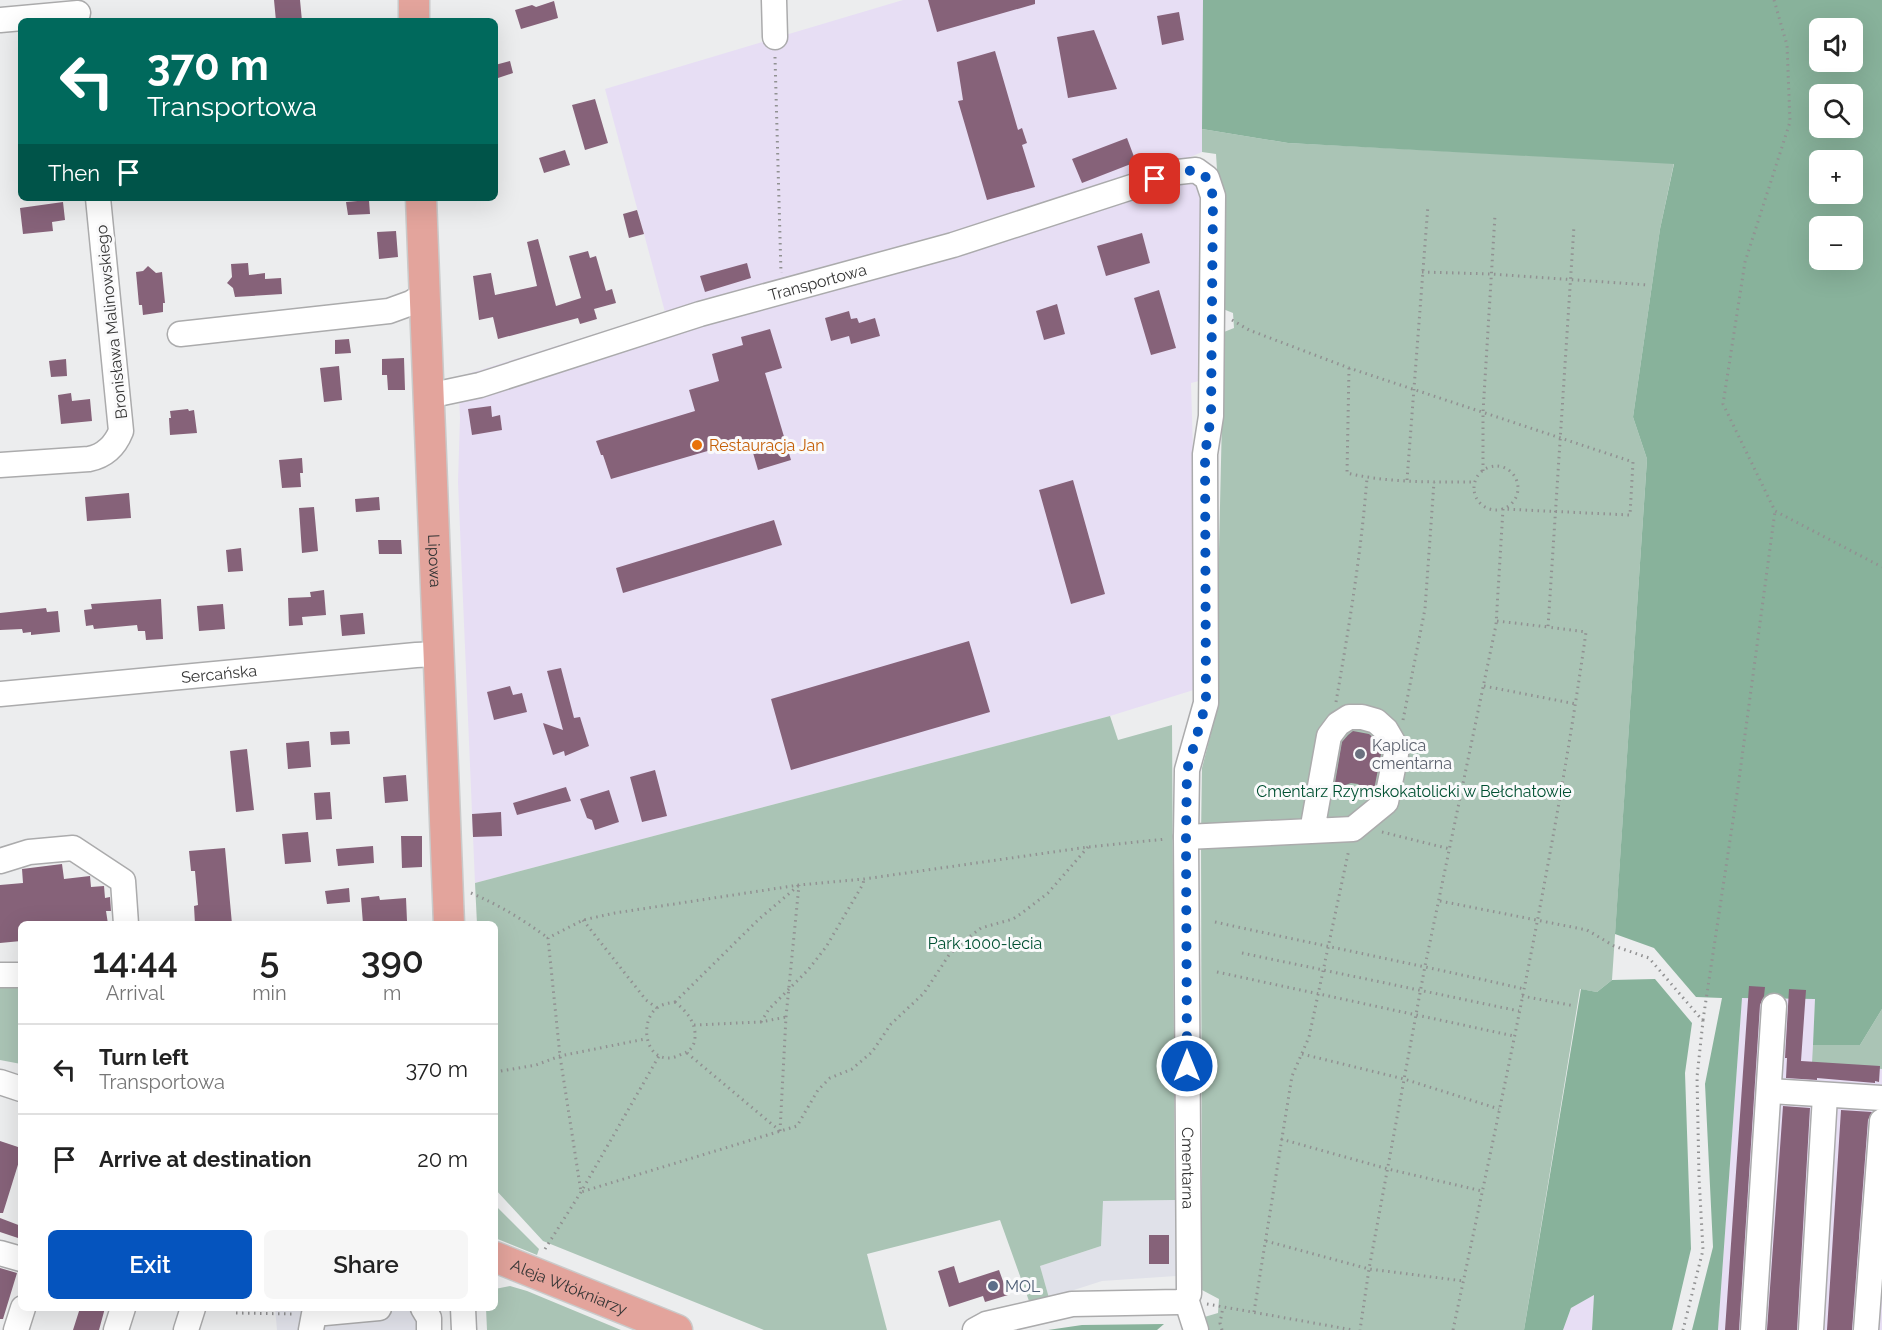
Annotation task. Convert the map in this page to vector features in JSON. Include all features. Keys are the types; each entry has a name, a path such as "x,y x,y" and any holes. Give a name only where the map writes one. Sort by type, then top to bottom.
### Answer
{"main road":[{"path":"414,0 414,18"},
{"name":"Lipowa","path":"421,201 449,921"},
{"name":"Aleja Włókniarzy","path":"498,1258 644,1324 677,1330"}],"street":[{"path":"774,0 774,38"},
{"path":"0,20 78,11"},
{"name":"Transportowa","path":"428,396 480,385 700,314 953,245 1178,172 1196,170 1207,178"},
{"name":"Cmentarna","path":"1185,1300 1189,1294 1187,770 1206,703 1205,454 1211,416 1213,196 1207,178"},
{"name":"Bronisława Malinowskiego","path":"0,465 89,459 99,456 114,445 119,437 122,424 98,201"},
{"path":"180,334 389,311 411,303 424,295"},
{"name":"Sercańska","path":"0,694 416,654 438,654"},
{"path":"1186,837 1312,831 1353,829 1386,802 1396,754 1393,742 1386,730 1376,721 1362,717 1349,717 1338,724 1329,736 1312,831"},
{"path":"0,861 29,852 73,848 123,881 126,921"},
{"path":"0,975 18,975"},
{"path":"1753,1330 1774,1006"},
{"path":"0,1082 18,1088"},
{"path":"1769,1091 1882,1098"},
{"path":"1810,1330 1826,1096"},
{"path":"1866,1330 1882,1121"},
{"path":"0,1253 18,1258"},
{"path":"975,1330 986,1324 1072,1304 1185,1300 1196,1330"},
{"path":"16,1330 22,1311"},
{"path":"116,1330 122,1311"},
{"path":"186,1330 192,1311"},
{"path":"313,1317 357,1311"},
{"path":"425,1311 429,1318 429,1330"},
{"path":"463,1311 464,1330"}],"path":[{"path":"1683,1330 1702,1250 1698,1177 1697,1077 1703,1021 1775,511 1723,404 1745,262 1790,123 1787,45 1774,0"},
{"path":"774,38 781,292"},
{"path":"1407,480 1428,205"},
{"path":"1483,471 1483,412 1495,215"},
{"path":"1548,627 1574,225"},
{"path":"1422,272 1491,274 1648,285"},
{"path":"1211,312 1249,330 1349,368 1634,462 1630,515 1496,510 1483,506 1475,495 1475,482 1483,471 1490,467 1505,468 1516,478 1517,493 1509,506 1503,509"},
{"path":"1349,368 1347,473 1367,478 1475,482"},
{"path":"1336,702 1363,537 1367,478"},
{"path":"1402,721 1425,609 1434,482"},
{"path":"1360,1330 1420,990 1497,621 1503,509"},
{"path":"1775,511 1882,567"},
{"path":"1454,1330 1538,920 1576,704 1586,632 1497,621"},
{"path":"1484,686 1576,704"},
{"path":"1254,1312 1292,1076 1309,1037 1353,829 1380,831 1450,849"},
{"path":"548,938 583,920 615,913 799,885 864,879 1088,847 1186,837"},
{"path":"581,1192 797,1126 814,1094 826,1082 852,1069 872,1052 891,1024 924,993 949,955 960,944 981,928 1013,919 1022,913 1048,893 1088,847"},
{"path":"761,1022 769,1010 808,970 826,947 864,879"},
{"path":"780,1131 786,1017 799,885"},
{"path":"675,1002 686,1012 694,1025 694,1042 687,1053 669,1058 659,1056 646,1038 651,1015 657,1008 675,1002 759,919 799,885"},
{"path":"471,893 520,917 548,938 560,1056 581,1192"},
{"path":"1439,901 1587,930 1614,946 1649,958 1703,1021"},
{"path":"583,920 646,1000 657,1008"},
{"path":"1215,922 1524,989"},
{"path":"1242,953 1519,1011"},
{"path":"1216,972 1514,1035"},
{"path":"1522,996 1575,1006"},
{"path":"694,1025 761,1022 786,1017"},
{"path":"498,1071 536,1065 560,1056 646,1038"},
{"path":"687,1053 780,1131"},
{"path":"1302,1054 1404,1079 1499,1109"},
{"path":"545,1249 581,1192 659,1056"},
{"path":"1281,1139 1388,1169 1482,1191"},
{"path":"1266,1241 1369,1269 1464,1281"},
{"path":"1185,1300 1353,1330"},
{"path":"1222,1330 1220,1323 1223,1307"},
{"path":"236,1313 313,1317"}],"shaded area":[{"path":"903,0 1203,0 1202,152 1188,158 1196,183 1202,189 1203,380 1191,383 1200,688 1110,716 475,883 458,482 460,418 458,377 665,312 605,89"},
{"path":"1742,998 1815,999 1813,1063 1882,1069 1882,1330 1718,1330"},
{"path":"1175,1200 1176,1276 1102,1281 1049,1298 1040,1266 1101,1246 1102,1201"},
{"path":"1594,1295 1592,1330 1563,1330 1571,1308"},
{"path":"275,1311 435,1311 436,1330 277,1330"}],"green space":[{"path":"1203,0 1882,0 1882,1009 1860,1045 1813,1045 1815,999 1742,998 1718,1330 1692,1330 1713,1247 1705,1084 1722,998 1696,997 1654,948 1615,934 1647,459 1633,417 1660,229 1674,164 1288,143 1202,129"},
{"name":"Cmentarz Rzymskokatolicki w Bełchatowie","path":"1202,129 1288,143 1674,163 1660,229 1633,417 1647,459 1612,980 1597,992 1580,989 1524,1330 1207,1330 1201,1318 1218,1313 1219,1299 1202,1290 1202,768 1219,702 1218,592 1224,332 1234,328 1233,313 1218,307 1216,154 1202,152"},
{"name":"Park 1000-lecia","path":"1110,716 1118,740 1172,725 1175,1200 1103,1201 1101,1246 1040,1266 1049,1298 1029,1301 1000,1220 867,1254 887,1330 764,1330 543,1241 498,1192 498,921 477,921 475,883"},
{"path":"1655,979 1692,1023 1685,1073 1691,1249 1672,1330 1592,1330 1594,1295 1571,1308 1563,1330 1524,1330 1581,989 1597,992 1612,980"},
{"path":"0,984 18,984 18,1063 0,1060"},
{"path":"1882,1009 1882,1069 1812,1063 1813,1045 1860,1045"},
{"path":"498,1208 539,1249 537,1255 498,1239"},
{"path":"510,1286 527,1291 621,1330 487,1330 486,1311 498,1311 498,1288"},
{"path":"1164,1324 1157,1330 1048,1330 1082,1325"}],"building":[{"path":"274,0 300,0 302,18 276,18"},
{"path":"928,0 1035,0 1035,4 937,32"},
{"path":"554,1 558,18 521,29 515,10"},
{"path":"1179,12 1184,40 1162,45 1157,16"},
{"path":"1094,30 1117,89 1068,98 1057,37"},
{"path":"995,51 1018,130 1022,128 1027,143 1022,145 1035,187 987,200 958,101 963,100 957,62"},
{"path":"510,61 513,73 498,78 498,64"},
{"path":"595,99 608,143 585,150 572,105"},
{"path":"1127,138 1136,162 1082,183 1072,159"},
{"path":"565,150 570,165 544,173 539,158"},
{"path":"369,201 370,214 348,215 346,202"},
{"path":"63,202 65,220 52,222 53,231 23,234 20,208"},
{"path":"637,210 644,234 629,238 623,214"},
{"path":"396,231 398,257 379,259 377,232"},
{"path":"1142,233 1150,263 1106,276 1097,246"},
{"path":"538,239 556,306 581,298 569,256 588,251 590,258 596,256 606,291 612,289 616,303 594,309 597,319 580,324 578,318 498,339 493,317 479,320 473,276 491,273 495,295 537,286 527,242"},
{"path":"248,263 249,275 265,273 265,279 281,278 282,294 235,297 233,288 227,283 232,277 231,264"},
{"path":"747,263 751,278 705,292 700,276"},
{"path":"148,266 156,273 162,272 165,303 163,303 163,312 143,315 142,305 139,305 136,272 143,271"},
{"path":"1159,290 1176,348 1151,355 1134,298"},
{"path":"1057,304 1065,334 1044,340 1036,311"},
{"path":"849,311 851,319 857,318 859,323 875,318 880,336 851,344 849,336 831,341 825,318"},
{"path":"770,329 782,368 765,373 791,460 758,470 749,439 611,479 596,441 695,411 689,390 719,381 712,354 743,345 741,337"},
{"path":"349,339 351,353 335,354 335,340"},
{"path":"404,358 405,390 388,390 387,375 382,375 382,359"},
{"path":"66,359 67,376 51,377 49,361"},
{"path":"339,366 342,400 324,402 320,368"},
{"path":"71,393 72,401 90,399 92,421 61,424 58,395"},
{"path":"491,406 492,417 500,415 502,430 472,435 468,409"},
{"path":"188,409 189,411 194,410 197,433 170,435 170,411"},
{"path":"302,458 301,487 282,488 279,460"},
{"path":"1073,480 1105,594 1071,604 1039,490"},
{"path":"129,493 131,518 87,521 85,497"},
{"path":"379,497 380,510 356,512 355,499"},
{"path":"314,507 318,551 302,553 299,508"},
{"path":"774,520 782,545 623,593 616,568"},
{"path":"378,540 401,540 402,554 379,554"},
{"path":"241,548 243,571 228,572 226,550"},
{"path":"324,590 326,615 302,617 303,625 289,626 288,598 311,597 310,592"},
{"path":"161,599 163,639 146,640 145,631 138,631 137,625 94,629 93,625 86,626 84,610 92,609 91,604"},
{"path":"223,604 225,629 199,631 197,606"},
{"path":"46,608 47,612 58,611 60,632 31,635 31,632 23,633 22,629 0,630 0,613"},
{"path":"363,613 365,634 342,636 340,615"},
{"path":"969,641 990,712 791,770 771,699"},
{"path":"561,668 574,718 580,717 589,746 565,756 564,751 553,755 543,723 563,730 547,671"},
{"path":"510,686 513,695 522,693 527,712 494,720 487,692"},
{"path":"349,731 350,744 331,745 330,732"},
{"name":"Kaplica cmentarna","path":"1353,731 1369,734 1375,739 1381,754 1374,790 1367,792 1358,784 1351,783 1340,787 1335,783 1342,742"},
{"path":"309,741 311,767 288,769 286,743"},
{"path":"247,749 254,810 236,812 230,751"},
{"path":"655,770 667,816 642,822 630,777"},
{"path":"406,775 408,801 385,803 383,777"},
{"path":"566,787 571,801 517,815 513,803"},
{"path":"609,790 619,822 595,830 592,820 587,818 580,799"},
{"path":"330,792 332,819 316,820 314,793"},
{"path":"501,812 502,836 473,837 472,814"},
{"path":"308,832 311,862 285,864 282,834"},
{"path":"401,836 422,836 422,867 402,868"},
{"path":"373,846 374,863 338,866 336,849"},
{"path":"225,848 232,921 195,921 194,906 198,905 195,871 191,871 189,851"},
{"path":"62,864 64,879 90,876 91,887 104,886 105,898 110,897 111,911 106,911 108,921 18,921 18,941 0,943 0,885 23,883 22,869"},
{"path":"349,888 350,902 327,904 325,891"},
{"path":"379,896 380,900 406,898 407,921 363,921 361,898"},
{"path":"1749,986 1765,987 1760,1005 1739,1330 1725,1330"},
{"path":"1789,989 1806,990 1801,1061 1880,1066 1879,1082 1786,1078"},
{"path":"1783,1106 1810,1108 1797,1330 1767,1330"},
{"path":"1841,1110 1872,1112 1868,1120 1852,1330 1827,1330"},
{"path":"0,1141 18,1147 18,1165 3,1213 0,1213"},
{"path":"0,1218 18,1225 18,1238 0,1232"},
{"path":"1149,1235 1169,1235 1169,1264 1149,1264"},
{"path":"954,1266 959,1283 999,1270 1008,1295 985,1302 983,1296 949,1307 938,1271"},
{"path":"0,1268 17,1273 3,1319 0,1319"},
{"path":"79,1311 104,1311 99,1330 73,1330"}],"place":[{"name":"Restauracja Jan","path":"697,445"},
{"name":"Kaplica cmentarna","path":"1360,754"},
{"name":"MOL","path":"993,1286"}],"route":[{"path":"1155,179 1178,172 1196,170 1207,178 1213,196 1211,416 1205,454 1206,703 1187,770 1187,1066"}]}
